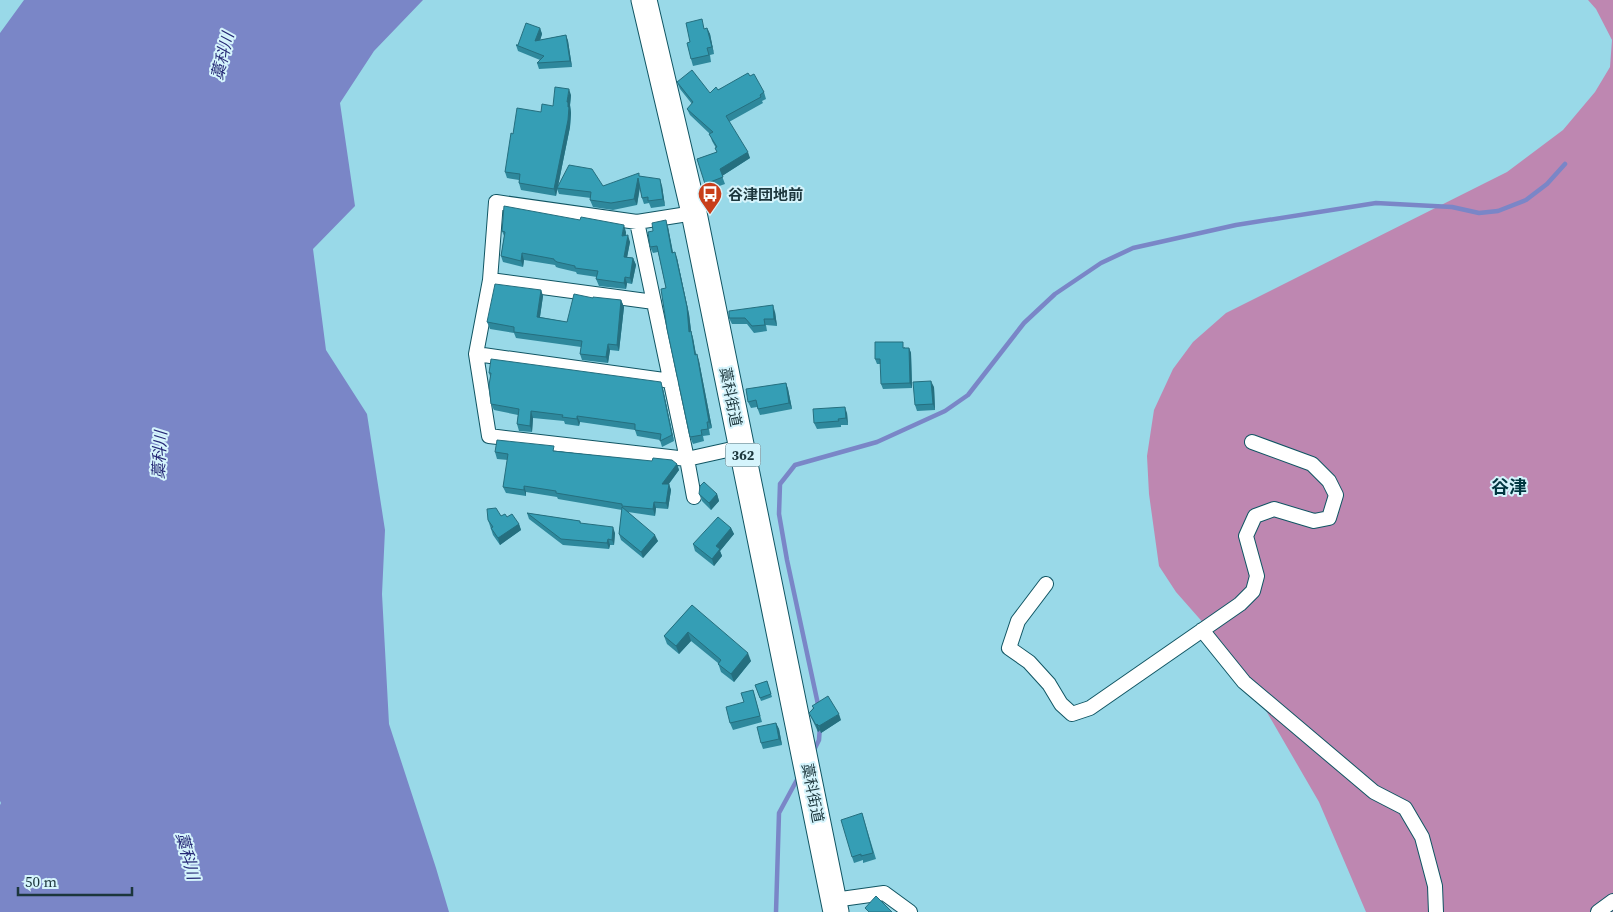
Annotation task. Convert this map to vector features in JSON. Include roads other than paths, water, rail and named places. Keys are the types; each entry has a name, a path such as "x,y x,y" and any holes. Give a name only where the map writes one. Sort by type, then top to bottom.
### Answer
{"highway":[{"name":"藁科街道","path":"644,0 694,213 835,906"}],"street":[{"path":"694,213 637,222 496,202 490,280 476,354 489,436 687,459 741,447"},
{"path":"637,222 694,497"},
{"path":"490,280 654,302"},
{"path":"476,354 671,381"},
{"path":"1046,584 1018,621 1009,648 1028,662 1049,684 1061,704 1072,714 1090,708 1240,604 1253,592 1258,576 1246,536 1255,516 1274,509 1314,521 1329,518 1336,495 1328,480 1312,464 1252,442"},
{"path":"1202,630 1244,682 1374,792 1405,808 1422,836 1435,886 1436,912"},
{"path":"835,906 884,893 910,912"},
{"path":"1598,912 1613,901"}],"water":[{"name":"藁科川","path":"24,0 423,0 374,51 340,103 355,206 313,249 326,350 367,414 385,530 382,594 389,724 449,912 0,912 0,33"}],"waterway":[{"path":"819,709 779,514 780,484 795,465 877,442 945,411 968,395 1024,323 1055,294 1101,263 1133,248 1236,225 1376,203 1452,207 1479,213 1498,211 1526,200 1547,184 1565,164"},
{"path":"813,752 819,740 820,726"},
{"path":"776,912 779,813 799,776"}],"place":[{"name":"谷津団地前","path":"710,215"}],"district":[{"name":"谷津","path":"1509,486"}]}
